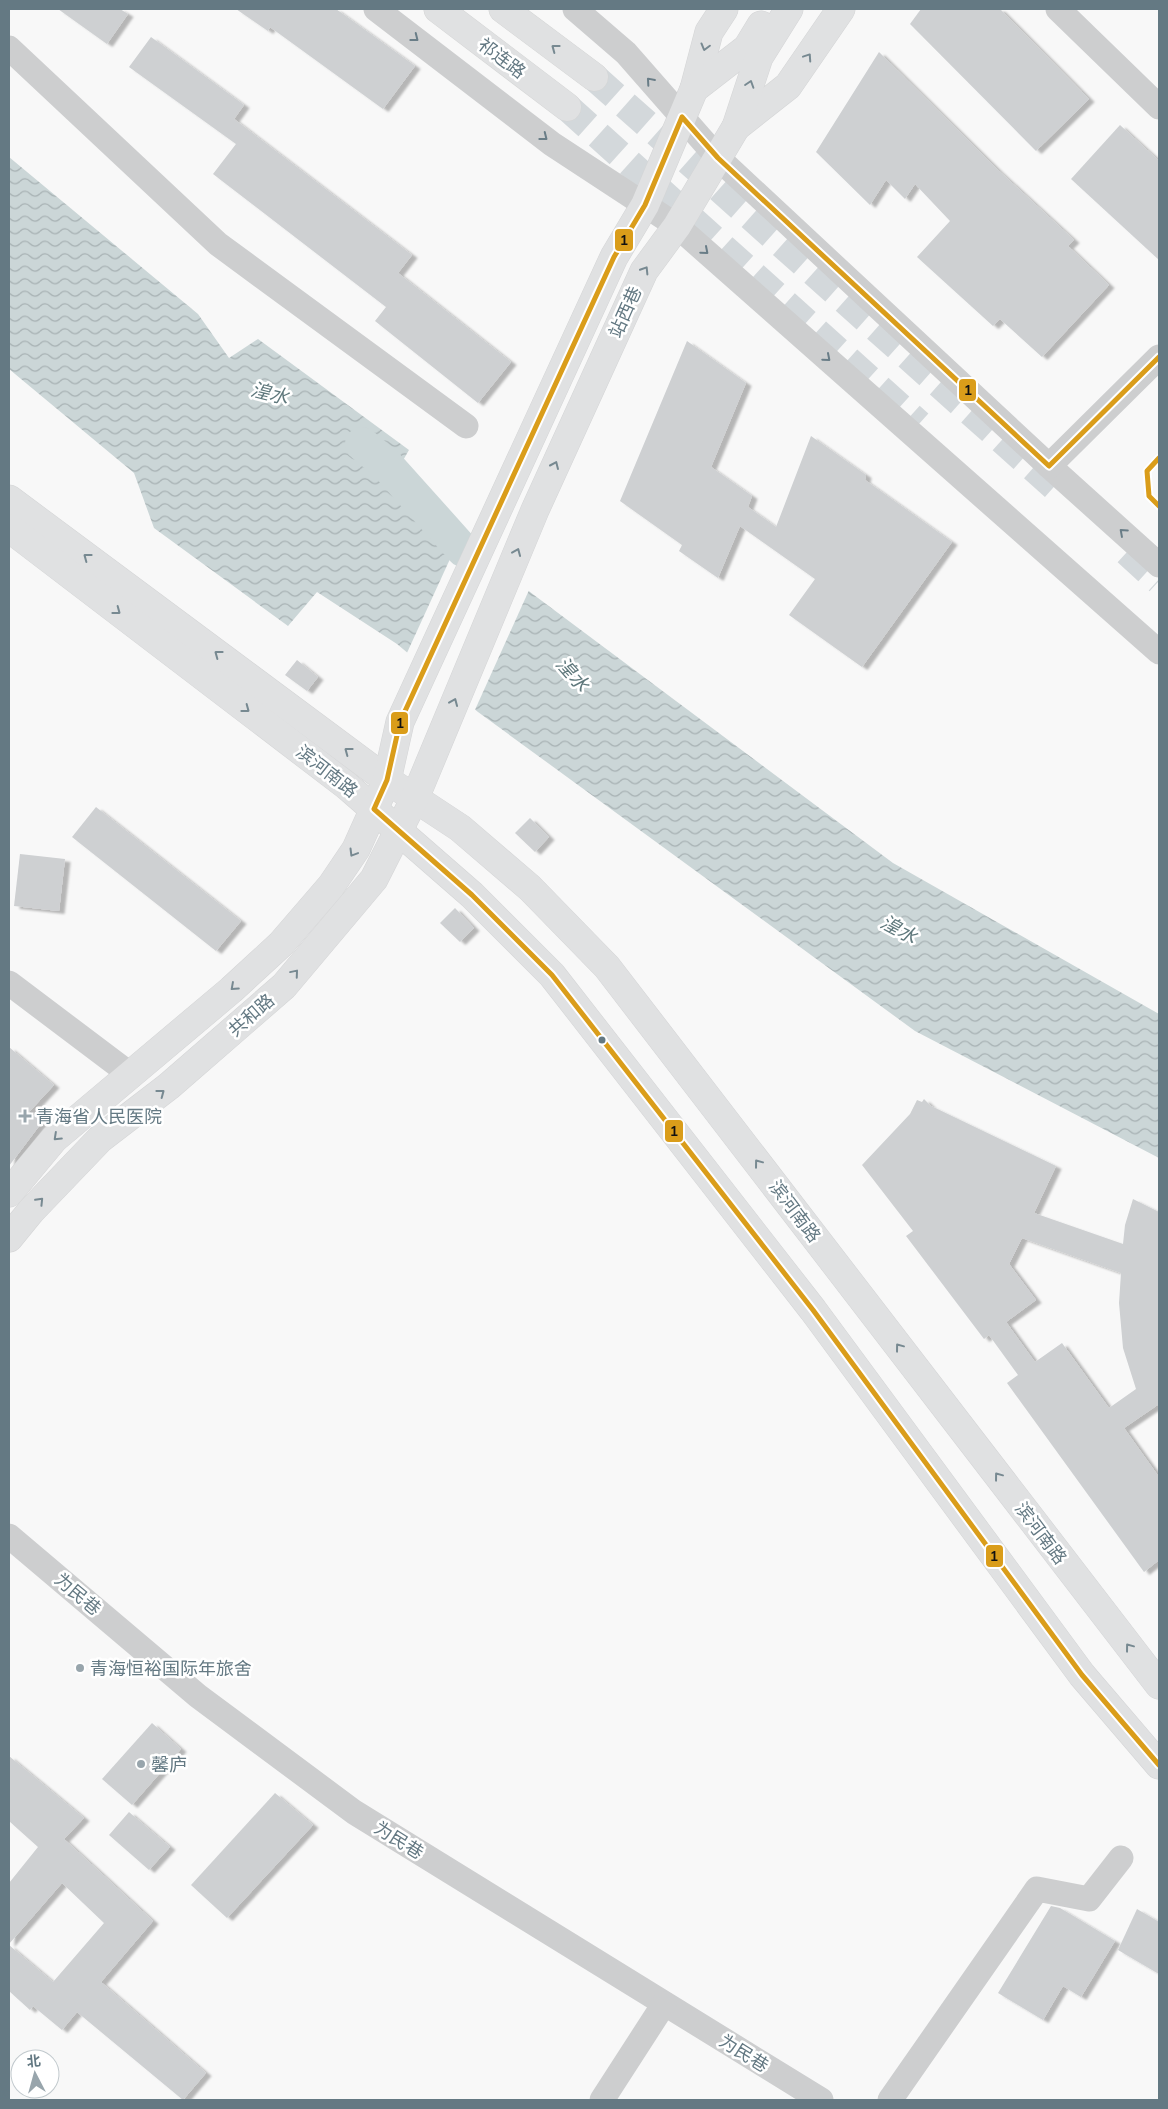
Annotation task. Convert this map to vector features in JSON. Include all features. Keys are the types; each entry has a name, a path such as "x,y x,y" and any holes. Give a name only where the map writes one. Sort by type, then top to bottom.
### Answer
{"main road":[{"name":"祁连路","path":"438,9 567,107"},
{"path":"503,9 594,77"},
{"name":"站西巷","path":"400,722 614,257 645,205 694,89 709,32 724,9"},
{"name":"站西巷","path":"435,747 535,510 644,271 677,226 736,127 753,52 771,9"},
{"name":"站西巷","path":"694,89 753,52 789,9"},
{"name":"站西巷","path":"736,127 788,86 841,9"},
{"name":"滨河南路","path":"9,498 387,780 460,828 530,888 607,966 1159,1685"},
{"name":"滨河南路","path":"9,528 374,809 472,895 552,976 813,1310 1082,1675 1159,1765"},
{"name":"共和路","path":"9,1193 54,1139 131,1075 281,944 331,886 356,849 387,780 400,722"},
{"name":"共和路","path":"9,1238 31,1211 100,1139 169,1086 284,986 374,879 415,798 435,747"}],"street":[{"path":"376,9 552,144 677,226 1159,652"},
{"path":"575,9 626,53 718,158 1049,466 1159,565"},
{"path":"1058,9 1159,107"},
{"path":"9,48 218,244 466,426"},
{"path":"1049,466 1159,357"},
{"path":"9,983 131,1075"},
{"name":"为民巷","path":"9,1536 198,1696 354,1812 821,2100"},
{"path":"890,2100 1038,1889 1090,1898 1121,1858"},
{"path":"602,2100 664,2004"}],"water":[{"path":"9,157 198,314 229,358 258,339 409,450 390,483 534,595 893,863 1159,1014 1159,1158 915,1031 478,712 397,644 317,592 288,626 154,528 134,473 9,369"}],"pier":[{"path":"461,535 530,588 474,712 406,655"}],"building":[{"path":"58,9 120,9 128,14 107,44"},
{"path":"236,9 336,9 415,66 383,109 270,27 268,31"},
{"path":"921,9 1000,9 1089,99 1036,151 910,24"},
{"path":"151,37 244,105 234,119 412,255 398,273 511,362 478,403 375,321 386,307 213,174 236,144 129,67"},
{"path":"879,52 998,170 1074,240 1068,246 1109,285 1042,357 1000,319 993,326 917,257 950,221 915,184 905,199 886,180 870,205 816,152"},
{"path":"1120,125 1159,161 1159,260 1071,179"},
{"path":"687,341 746,383 711,467 752,496 748,507 776,527 811,436 866,475 865,480 952,542 862,667 789,615 815,579 740,526 718,578 679,551 682,545 620,501"},
{"path":"297,660 318,677 307,691 285,675"},
{"path":"96,807 241,921 216,951 72,837"},
{"path":"530,818 549,837 535,852 515,833"},
{"path":"20,854 65,859 59,911 14,906"},
{"path":"455,908 474,928 460,942 440,923"},
{"path":"9,1047 54,1085 29,1112 42,1122 9,1166"},
{"path":"924,1099 931,1106 1056,1166 1034,1213 1123,1244 1125,1225 1133,1199 1159,1212 1159,1404 1124,1428 1159,1477 1159,1560 1144,1572 1007,1383 1018,1375 989,1335 984,1339 906,1236 913,1231 862,1165 910,1114 917,1100 922,1102","holes":["1022,1238 1121,1273 1119,1303 1123,1348 1136,1389 1109,1408 1062,1343 1035,1362 1006,1322 1036,1300 1009,1264"]},
{"name":"馨庐","path":"152,1723 181,1749 132,1805 102,1779"},
{"path":"9,1756 84,1818 64,1839 153,1921 101,1982 206,2073 183,2100 77,2012 62,2030 33,2006 30,2010 9,1991 9,1945 53,1982 104,1923 62,1883 9,1944 9,1883 38,1847 9,1821"},
{"path":"275,1793 313,1825 227,1918 191,1885"},
{"path":"129,1812 170,1847 149,1870 109,1835"},
{"path":"1051,1906 1060,1908 1115,1941 1081,1997 1063,1986 1043,2020 998,1993"},
{"path":"1137,1909 1159,1922 1159,1974 1118,1950"}],"waterway":[{"name":"湟水","path":"362,444 386,464 463,550"}],"tunnel":[{"path":"594,77 1056,488"},
{"path":"567,107 919,424"},
{"path":"1127,552 1159,581"}],"transit line":[{"name":"1","path":"1159,357 1049,466 718,158 682,117 645,205 614,257 400,722 387,780 374,809 472,895 552,975 813,1310 1082,1675 1159,1765"},
{"name":"1","path":"1159,458 1147,471 1149,496 1159,506"}],"place":[{"name":"青海省人民医院","path":"25,1116"},
{"name":"青海恒裕国际年旅舍","path":"80,1668"},
{"name":"馨庐","path":"141,1764"}]}
